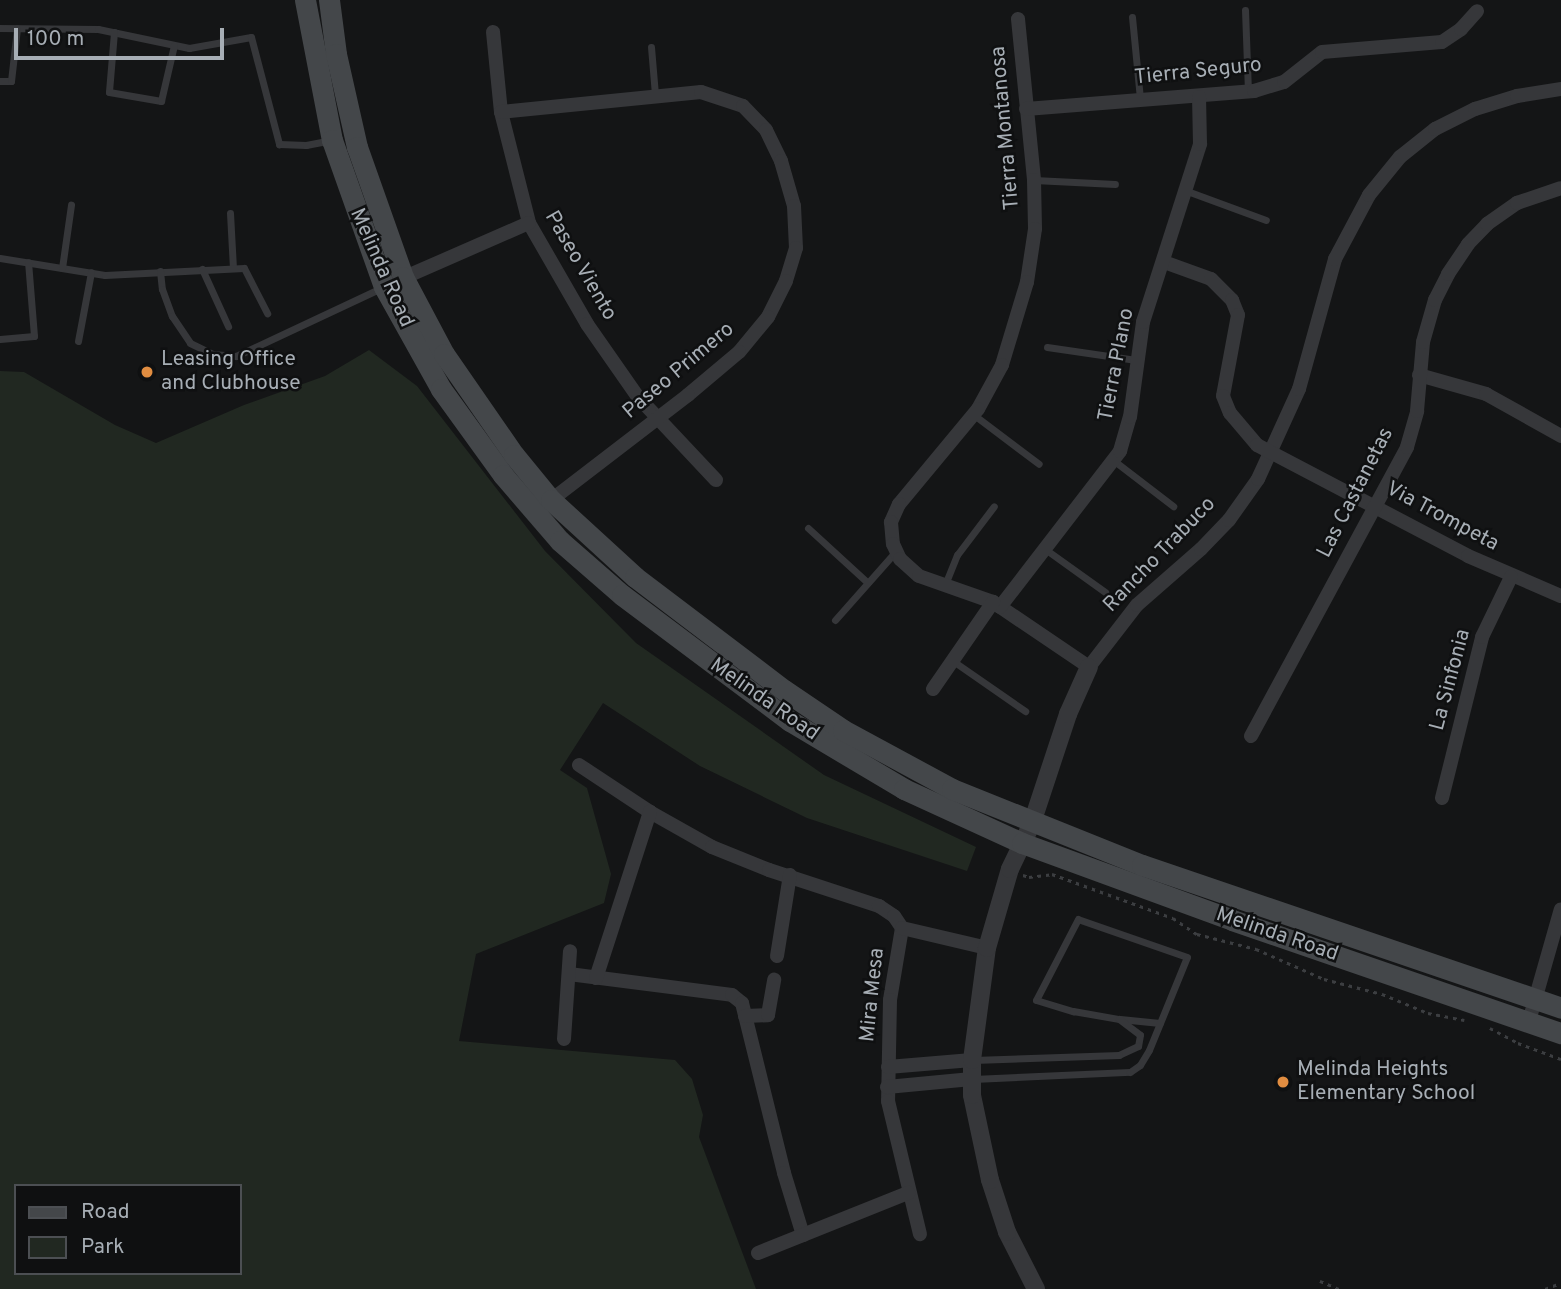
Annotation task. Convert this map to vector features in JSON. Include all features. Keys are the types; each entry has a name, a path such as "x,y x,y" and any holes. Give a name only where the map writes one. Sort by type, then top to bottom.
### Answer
{"main road":[{"name":"Melinda Road","path":"305,0 332,140 384,287 441,389 534,514 622,595 790,721 904,789 1022,843 1232,920 1561,1033"},
{"name":"Melinda Road","path":"329,0 336,54 357,147 404,277 444,354 475,401 551,500 635,577 784,690 843,730 924,775 1032,823 1142,864 1561,1008"}],"street":[{"name":"Tierra Seguro","path":"1026,109 1248,91 1284,82 1322,52 1442,42 1461,29 1478,11"},
{"name":"Tierra Montanosa","path":"896,551 891,522 900,504 974,415 1002,365 1027,282 1035,229 1034,180 1018,19"},
{"name":"Paseo Viento","path":"493,32 501,113 529,223 587,324 657,420 716,480"},
{"name":"Rancho Trabuco","path":"1031,1288 1007,1231 990,1180 980,1137 972,1060 987,948 1010,869 1032,823 1068,714 1089,667 1137,605 1201,549 1228,520 1258,479 1299,389 1335,259 1368,195 1400,157 1435,129 1475,109 1517,96 1561,89"},
{"name":"Paseo Primero","path":"501,113 655,95 701,92 711,95 743,106 766,130 781,161 794,206 796,248 786,281 768,317 738,352 657,420 534,514"},
{"name":"Tierra Plano","path":"933,689 1120,451 1129,417 1143,322 1200,144 1199,97"},
{"name":"Las Castanetas","path":"1251,736 1407,447 1416,411 1423,342 1435,300 1468,244 1487,224 1517,203 1561,188"},
{"path":"384,287 529,223"},
{"name":"Via Trompeta","path":"1164,262 1211,279 1233,300 1238,315 1223,396 1230,414 1257,444 1511,577 1561,596"},
{"path":"1419,375 1486,394 1561,436"},
{"path":"896,551 919,576 944,587 975,594 997,605 1089,667"},
{"name":"La Sinfonia","path":"1442,798 1482,637 1511,577"},
{"name":"Mira Mesa","path":"579,765 650,812 712,847 769,870 879,906 894,916 902,928 890,1000 887,1087 908,1193 920,1234"},
{"path":"596,978 650,812"},
{"path":"777,956 790,875"},
{"path":"1529,1021 1561,909"},
{"path":"902,928 987,948"},
{"path":"564,1039 570,951"},
{"path":"569,974 732,995 742,1003 784,1173 803,1236"},
{"path":"745,1016 768,1015 774,980"},
{"name":"Mira Mesa","path":"888,1067 972,1060"},
{"path":"887,1087 972,1079"},
{"path":"758,1252 908,1193"}],"lane":[{"path":"1245,10 1248,91"},
{"path":"1132,16 1140,99"},
{"path":"0,28 97,29 190,48 251,37 279,144 306,145 332,140"},
{"path":"0,81 11,81 17,28"},
{"path":"114,32 109,92 161,101 174,45"},
{"path":"651,47 655,95"},
{"path":"1034,180 1115,184"},
{"path":"1187,191 1266,220"},
{"path":"62,268 71,205"},
{"path":"230,213 233,268"},
{"path":"0,258 105,275 244,268 267,313"},
{"path":"0,339 34,336 28,262"},
{"path":"202,269 228,326"},
{"path":"160,271 162,289 172,316 190,343 213,354 236,356 384,287"},
{"path":"78,341 91,272"},
{"path":"1047,347 1136,360"},
{"path":"974,415 1039,464"},
{"path":"1113,460 1173,506"},
{"path":"944,587 957,555 994,506"},
{"path":"808,528 868,583"},
{"path":"1045,549 1105,592"},
{"path":"835,620 896,551"},
{"path":"953,661 1025,711"},
{"path":"972,1079 1129,1072 1145,1058 1160,1023 1186,957 1078,919 1037,1000 1073,1011 1160,1023"},
{"path":"972,1060 1128,1053 1138,1046 1140,1035 1119,1019"}],"path":[{"path":"1010,869 1029,877 1052,874 1173,918 1197,934 1256,949 1324,979 1382,994 1427,1013 1466,1020"},
{"path":"1489,1028 1518,1043 1561,1059"},
{"path":"1320,1280 1339,1289"},
{"path":"1545,1289 1561,1283"}],"green space":[{"path":"369,350 417,386 545,551 636,643 824,775 976,847 967,871 807,818 700,766 603,703 560,770 587,788 611,874 604,903 476,954 459,1041 675,1060 692,1079 703,1115 699,1137 756,1289 0,1289 0,371 24,372 115,425 156,443 244,405 325,376"}],"place":[{"name":"Leasing Office and Clubhouse","path":"147,372"},
{"name":"Melinda Heights Elementary School","path":"1283,1082"}]}
